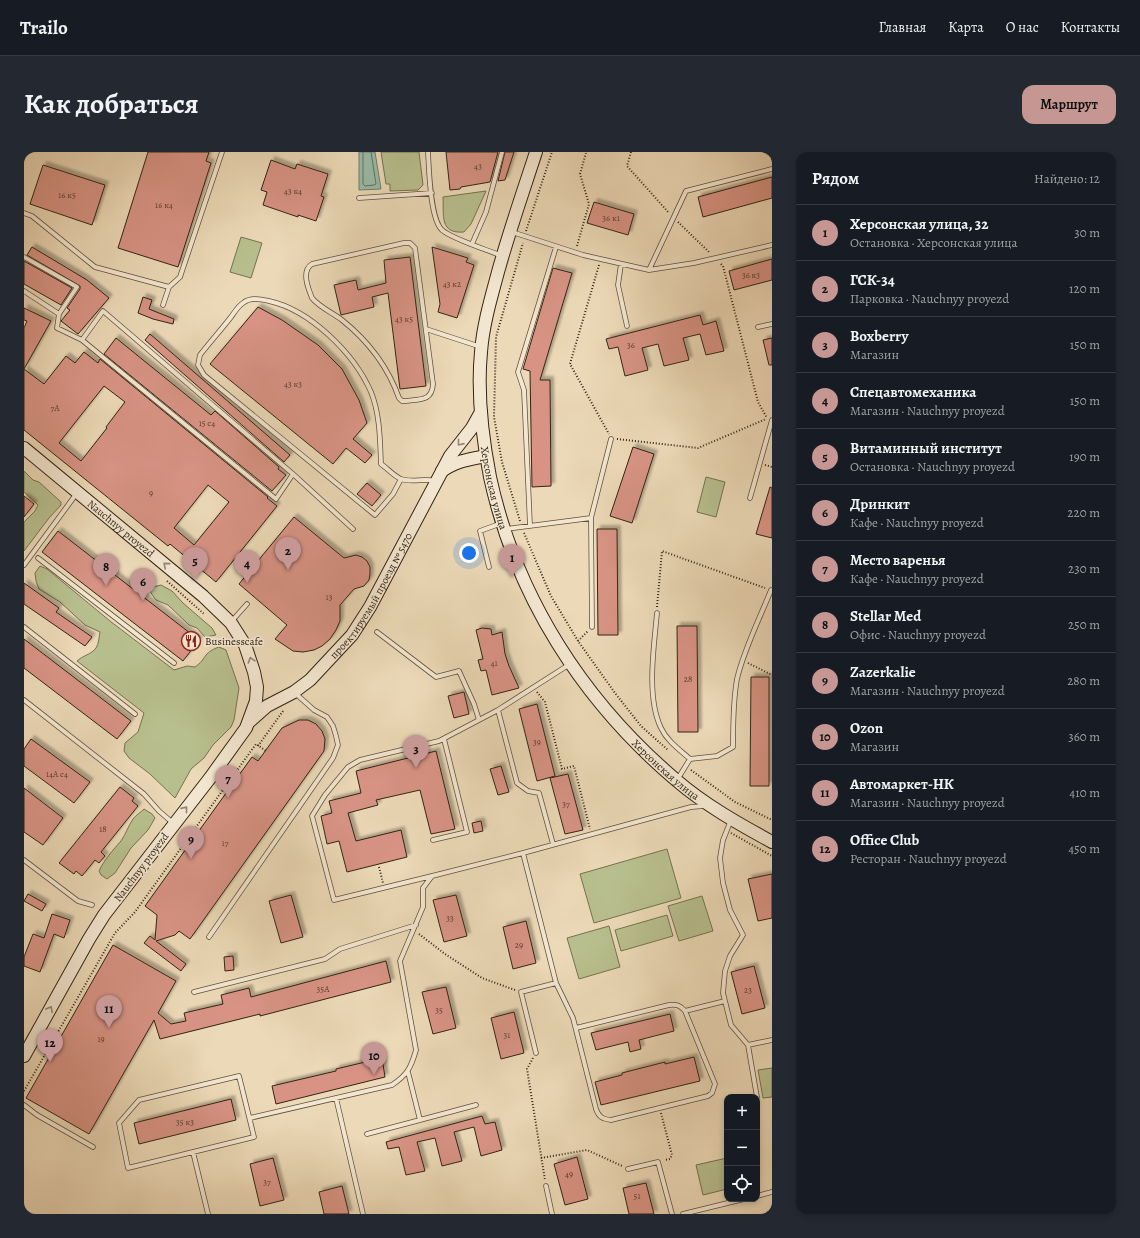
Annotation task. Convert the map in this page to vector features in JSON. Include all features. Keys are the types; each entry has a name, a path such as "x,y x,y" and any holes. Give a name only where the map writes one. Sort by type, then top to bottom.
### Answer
{"street":[{"name":"Херсонская улица","path":"536,152 488,307 482,347 480,391 486,456 495,500 503,526 516,563 531,597 571,664 598,700 623,729 676,780 731,820 772,842"},
{"name":"проектируемый проезд № 5470","path":"250,721 267,706 286,696 310,680 352,635 370,607 450,456 472,428 481,412"},
{"name":"Nauchnyy proyezd","path":"24,448 203,596 231,623 242,639 248,652 257,687 256,701 250,721 223,761 104,915 89,939 24,1056"},
{"path":"438,477 450,466 467,459 486,456"},
{"path":"257,687 268,698 286,696"}],"lane":[{"path":"164,305 170,287 180,277 222,152"},
{"path":"428,152 433,209 437,222 442,230 456,238 503,256"},
{"path":"472,244 486,212 502,152"},
{"path":"649,270 686,191 772,169"},
{"path":"359,198 432,193"},
{"path":"24,213 32,216 95,267 170,287"},
{"path":"510,232 575,253 649,270 716,259 772,245"},
{"path":"404,243 410,243 415,248 426,329 433,391 430,396 426,398 402,401 399,398 384,367 367,344 350,326 314,302 306,271 308,266 404,243"},
{"path":"530,526 524,390 518,372 556,247"},
{"path":"24,258 77,287 59,314 57,328 82,340 276,499 293,474"},
{"path":"621,264 618,285 627,326"},
{"path":"24,292 59,314"},
{"path":"401,479 393,494 376,515 204,375 198,365 200,355 243,302 256,298 274,302 295,310 330,336 349,356 362,374 371,392 380,432 380,464 401,479 415,481 438,477"},
{"path":"82,340 103,311 293,474 353,529"},
{"path":"758,327 772,324"},
{"path":"426,329 482,347"},
{"path":"750,498 770,426 770,419"},
{"path":"592,627 591,518 611,439"},
{"path":"24,565 78,493"},
{"path":"489,568 480,531 503,526 530,526 591,518"},
{"path":"38,558 174,663"},
{"path":"657,613 653,663 654,703 661,729 673,745 690,759 717,756 733,747 734,712 737,686 744,661 771,590"},
{"path":"231,623 247,604"},
{"path":"24,627 135,714"},
{"path":"377,632 436,677 459,671 474,704 479,720"},
{"path":"571,664 498,710 444,738 360,760 348,767 325,795 312,816 334,900 523,853 691,806 699,805 713,807"},
{"path":"209,936 333,758 338,745 333,726 327,717 286,696"},
{"path":"24,700 144,794 159,811 174,823"},
{"path":"498,710 517,783 528,791 539,793 553,844"},
{"path":"433,840 467,832 444,738"},
{"path":"676,780 690,759"},
{"path":"731,820 720,858 723,883 730,910 743,935 730,956 725,971 723,993 731,1025 748,1046 756,1094"},
{"path":"523,853 556,983 570,1011 576,1028 598,1115 604,1119 611,1120 708,1096 714,1088 715,1084 685,1010 681,1006 676,1004 669,1005 576,1028"},
{"path":"24,860 78,901 92,905"},
{"path":"250,1118 392,1085 408,1072 416,1050 400,961 423,908 422,888 432,876"},
{"path":"194,992 324,959 340,949 416,925"},
{"path":"536,1053 521,992 556,983"},
{"path":"685,1010 725,1001"},
{"path":"748,1046 772,1040"},
{"path":"408,1072 420,1120"},
{"path":"240,1076 250,1118 254,1137 128,1168 119,1123 139,1100 240,1076"},
{"path":"336,1098 363,1214"},
{"path":"24,1105 37,1116 93,1147"},
{"path":"366,1134 476,1105"},
{"path":"193,1152 208,1214"},
{"path":"628,1169 658,1162 672,1214"},
{"path":"546,1186 552,1214"},
{"path":"760,1195 772,1192"},
{"path":"683,1214 732,1202"}],"path":[{"path":"631,152 627,166 674,217 723,266 758,402 770,419 770,426"},
{"path":"575,253 589,204 580,174 586,153"},
{"path":"601,259 570,364 611,439 698,448 770,419"},
{"path":"657,613 662,551 771,590"},
{"path":"578,641 592,627"},
{"path":"744,661 772,675"},
{"path":"533,688 545,702 562,769 574,766 592,834"},
{"path":"258,746 283,711 286,696"},
{"path":"24,1091 114,933 135,912 256,744 266,751"},
{"path":"379,866 384,888"},
{"path":"414,929 445,954 482,978 521,992"},
{"path":"536,1053 527,1069 546,1186"},
{"path":"658,1162 670,1159 672,1155 660,1108"},
{"path":"541,1158 587,1150 628,1169"}],"green space":[{"path":"381,152 419,152 423,185 418,190 390,191 390,184 386,184"},
{"path":"486,191 471,224 464,232 456,232 447,227 443,217 443,197"},
{"path":"241,237 262,243 251,278 230,272"},
{"path":"24,471 33,480 39,482 61,502 61,505 49,518 24,551 24,522 35,511 38,505 24,492"},
{"path":"706,477 725,482 716,517 697,512"},
{"path":"40,566 47,569 110,621 174,670 187,666 195,667 207,654 219,647 226,650 239,688 234,720 231,727 213,745 204,758 191,769 175,798 150,774 129,758 124,751 125,743 138,732 144,713 77,661 96,648 100,632 85,625 60,602 39,589 35,573"},
{"path":"161,585 172,591 183,603 212,628 216,635 205,637 197,628 189,625 168,605 156,600 150,589"},
{"path":"144,809 155,818 148,830 131,848 115,873 107,879 101,875 99,871 101,867 121,841 133,819"},
{"path":"667,849 681,898 594,923 580,874"},
{"path":"702,896 713,931 679,941 668,906"},
{"path":"667,915 673,936 621,951 615,930"},
{"path":"609,926 620,967 579,979 567,938"},
{"path":"772,1068 772,1097 763,1098 758,1070"},
{"path":"724,1159 724,1190 703,1195 696,1165"}],"water":[{"path":"359,152 375,152 381,189 359,190"}],"building":[{"path":"148,152 209,152 206,161 211,163 178,267 118,248"},
{"path":"446,152 498,152 490,182 450,190"},
{"path":"505,152 514,152 505,180 498,181"},
{"path":"271,160 295,169 297,164 328,174 321,196 324,197 316,221 298,215 298,217 263,205 267,192 261,190"},
{"path":"43,165 105,185 92,225 30,204"},
{"path":"772,177 772,198 703,217 698,197"},
{"path":"594,202 634,214 628,235 587,223"},
{"path":"32,247 87,280 109,298 78,334 61,321 70,310 67,308 80,289 80,286 27,255"},
{"path":"432,247 468,258 466,262 474,265 457,318 438,312 440,304"},
{"path":"410,257 426,386 400,389 388,293 372,297 374,307 341,315 334,285 356,280 358,290 386,283 384,260"},
{"path":"772,259 772,280 734,290 729,271"},
{"path":"24,261 72,288 61,305 24,284"},
{"path":"553,268 572,273 540,380 550,380 551,486 532,487 530,371 523,369"},
{"path":"143,297 152,300 149,309 174,319 173,324 153,319 138,313"},
{"path":"258,307 282,320 318,345 342,369 359,400 367,423 353,439 372,455 365,463 346,448 333,464 210,364"},
{"path":"24,308 51,321 24,369 24,328 27,321 24,320"},
{"path":"700,315 703,325 716,321 724,351 706,355 700,334 683,338 689,360 664,366 658,344 642,348 648,370 625,376 618,347 609,349 606,339"},
{"path":"150,334 290,455 284,462 145,340"},
{"path":"116,338 211,415 215,411 279,467 278,469 286,475 272,491 104,354"},
{"path":"772,338 772,365 769,365 763,340"},
{"path":"84,352 98,363 100,359 277,506 216,582 170,544 168,546 24,430 24,369 44,384 66,356 75,363","holes":["104,386 125,402 81,461 59,443","208,485 229,502 194,545 174,528"]},
{"path":"633,447 654,454 632,523 610,516"},
{"path":"367,483 381,495 372,506 357,494"},
{"path":"770,487 772,488 772,538 756,534"},
{"path":"24,496 34,504 24,517"},
{"path":"294,517 344,558 356,555 362,557 367,561 370,567 369,580 364,586 354,589 340,605 340,621 330,639 322,646 314,650 303,652 293,651 275,639 287,625 239,584"},
{"path":"597,529 617,529 618,635 598,635"},
{"path":"58,531 199,640 183,661 42,552"},
{"path":"24,583 59,608 56,612 92,637 85,646 24,604"},
{"path":"677,626 697,626 698,732 678,732"},
{"path":"482,628 491,629 492,635 502,632 505,654 519,688 492,695 486,670 481,671 478,660 483,659 476,630"},
{"path":"24,639 131,721 117,739 24,668"},
{"path":"751,677 769,677 769,786 750,786"},
{"path":"464,692 469,714 454,718 448,696"},
{"path":"537,704 555,776 537,781 519,709"},
{"path":"299,720 308,720 316,724 322,731 325,739 324,751 190,939 179,931 175,935 156,941 186,964 181,971 144,943 150,936 155,940 157,915 145,906 252,757 258,761 282,728"},
{"path":"31,739 90,782 74,803 24,766 24,749"},
{"path":"436,751 455,829 431,834 420,790 376,800 378,805 348,813 356,841 401,830 407,857 347,872 339,841 327,844 321,816 332,813 329,801 361,793 356,771"},
{"path":"501,766 509,792 498,795 490,769"},
{"path":"568,774 583,830 565,834 550,778"},
{"path":"120,787 134,798 132,801 138,806 101,852 105,856 99,863 95,860 82,876 76,871 74,874 59,863"},
{"path":"24,788 63,818 43,845 24,832"},
{"path":"481,821 483,831 474,833 472,823"},
{"path":"772,874 772,918 758,921 748,879"},
{"path":"28,894 46,904 42,911 24,901"},
{"path":"291,895 303,937 281,943 269,901"},
{"path":"456,895 467,936 444,942 433,900"},
{"path":"52,914 70,920 64,938 54,934 40,972 24,966 24,957 33,934 44,938"},
{"path":"526,921 536,963 513,969 503,927"},
{"path":"113,945 176,981 158,1013 171,1024 186,1021 184,1013 223,1004 221,995 249,988 251,997 386,961 391,982 260,1016 260,1014 160,1039 154,1020 89,1134 26,1098"},
{"path":"233,956 234,970 225,971 224,957"},
{"path":"754,966 765,1008 742,1014 731,972"},
{"path":"446,987 456,1028 433,1034 422,992"},
{"path":"514,1012 524,1053 501,1059 491,1018"},
{"path":"670,1014 674,1031 639,1040 641,1049 630,1052 628,1042 596,1050 591,1033"},
{"path":"694,1057 700,1081 601,1105 595,1082 622,1075 622,1073 665,1062 665,1064"},
{"path":"382,1058 385,1077 276,1104 272,1086 336,1071 336,1069"},
{"path":"231,1099 236,1120 139,1144 134,1123"},
{"path":"482,1116 485,1124 495,1122 502,1150 481,1156 474,1127 454,1132 462,1161 442,1166 435,1138 417,1142 425,1171 406,1175 399,1147 388,1149 386,1142"},
{"path":"577,1157 588,1199 565,1205 554,1164"},
{"path":"273,1158 284,1200 260,1206 250,1164"},
{"path":"646,1183 654,1214 629,1214 623,1188"},
{"path":"342,1186 349,1214 324,1214 319,1192"}],"place":[{"name":"ГСК-34","path":"288,570"},
{"name":"Херсонская улица, 32","path":"512,577"},
{"name":"Витаминный институт","path":"195,580"},
{"name":"Спецавтомеханика","path":"247,583"},
{"name":"Stellar Med","path":"106,586"},
{"name":"Дринкит","path":"143,601"},
{"name":"Businesscafe","path":"191,641"},
{"name":"Boxberry","path":"416,768"},
{"name":"Место варенья","path":"228,798"},
{"name":"Zazerkalie","path":"191,859"},
{"name":"Автомаркет-НК","path":"109,1028"},
{"name":"Office Club","path":"50,1062"},
{"name":"Ozon","path":"374,1075"}]}
